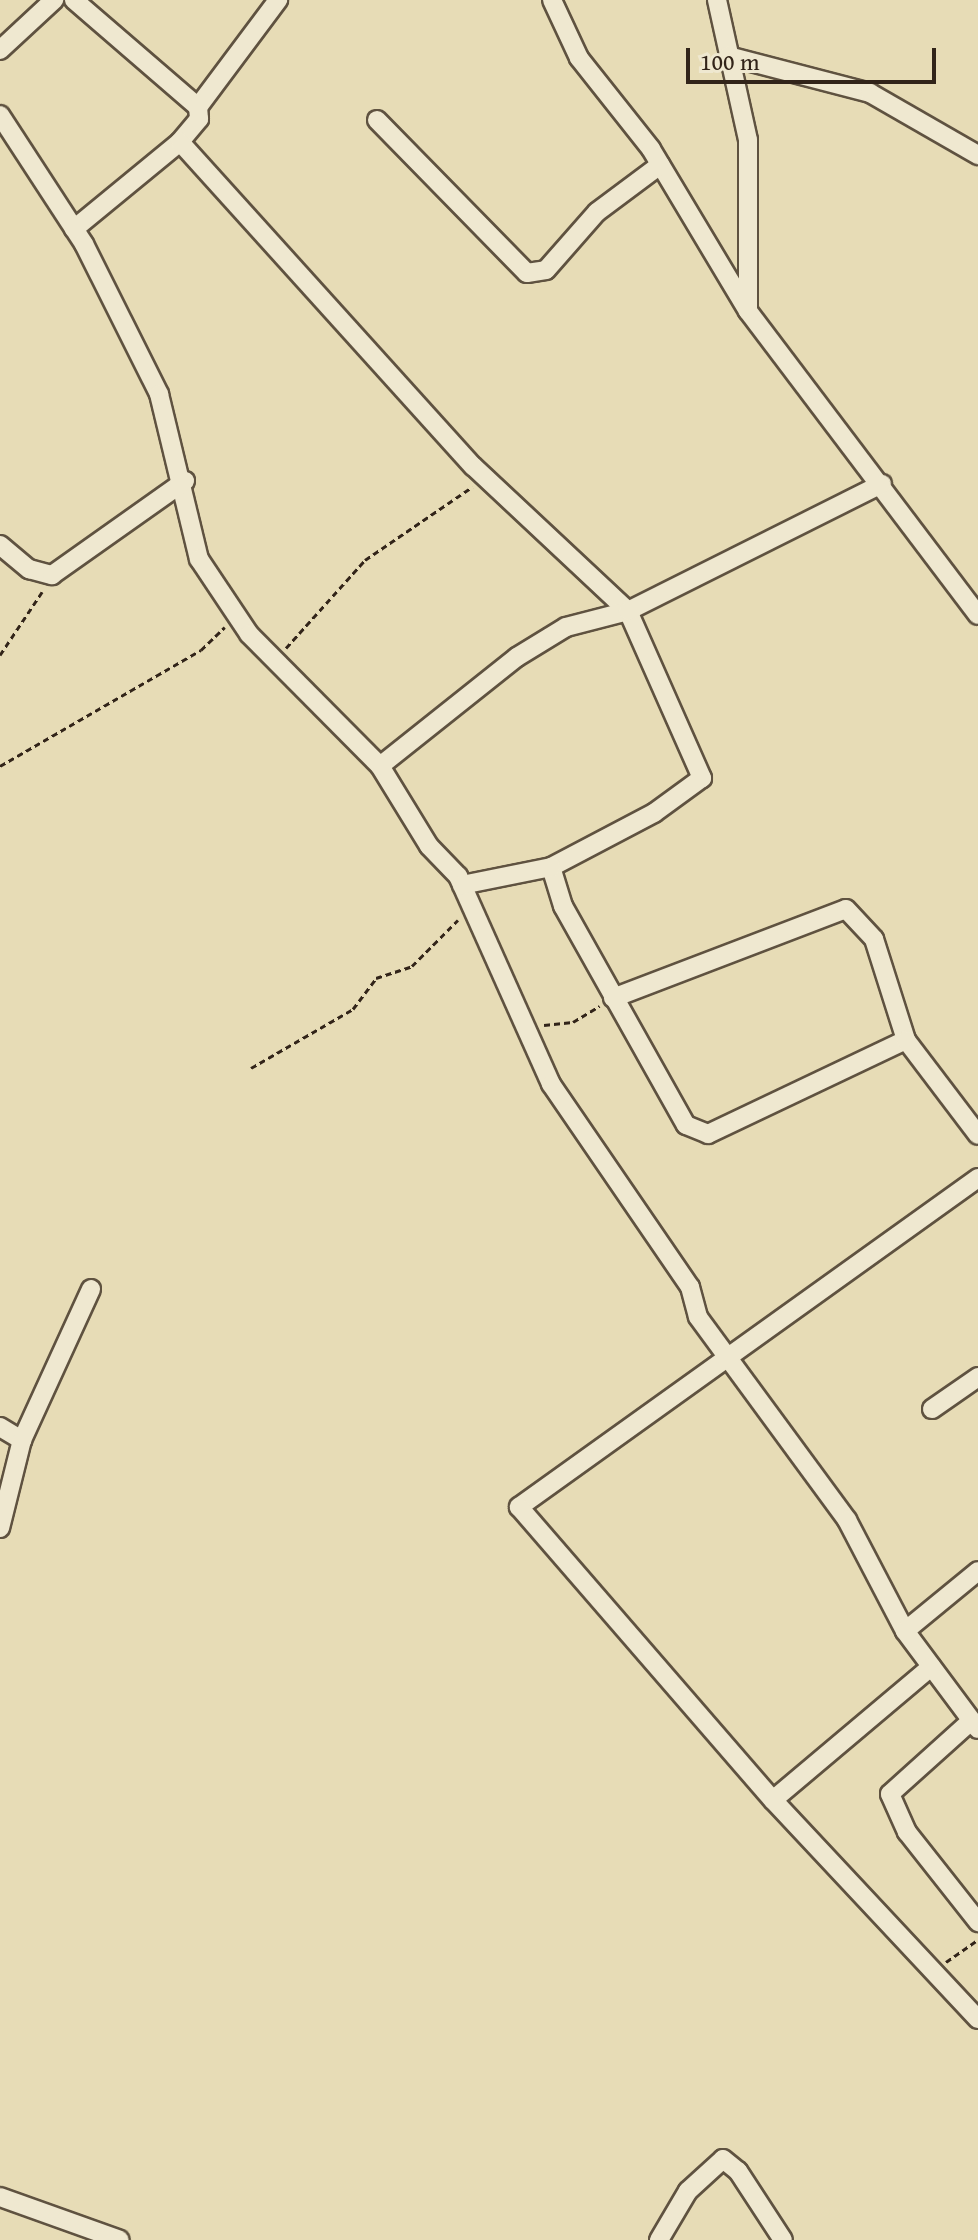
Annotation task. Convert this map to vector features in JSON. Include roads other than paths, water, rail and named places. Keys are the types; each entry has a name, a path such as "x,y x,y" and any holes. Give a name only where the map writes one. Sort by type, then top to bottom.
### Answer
{"street":[{"path":"0,50 54,0"},
{"path":"74,0 198,107"},
{"path":"74,229 180,142 199,119 198,107 278,0"},
{"path":"552,0 579,58 660,165 748,311 882,484 978,615"},
{"path":"717,0 748,140 748,311"},
{"path":"728,56 870,93 978,155"},
{"path":"0,115 74,229 159,394 185,481 199,559 237,616 276,661 380,766 462,885 520,1027 726,1355 847,1520 905,1631 974,1725 890,1794 907,1832 978,1922"},
{"path":"377,120 527,273 546,270 597,212 660,165"},
{"path":"180,142 486,476 628,611 702,778 654,813 551,867 462,885"},
{"path":"0,545 29,569 52,575 185,481"},
{"path":"380,766 517,657 578,622 628,611 882,484"},
{"path":"551,867 563,906 686,1125 708,1134 906,1040"},
{"path":"613,998 846,909 874,939 906,1040 978,1135"},
{"path":"978,1178 726,1355 519,1507 773,1800 978,2019"},
{"path":"0,1528 22,1440 91,1289"},
{"path":"932,1409 978,1377"},
{"path":"0,1427 22,1440"},
{"path":"905,1631 978,1571"},
{"path":"773,1800 931,1667"},
{"path":"659,2240 688,2191 723,2159 738,2171 783,2240"},
{"path":"0,2197 120,2240"}]}
